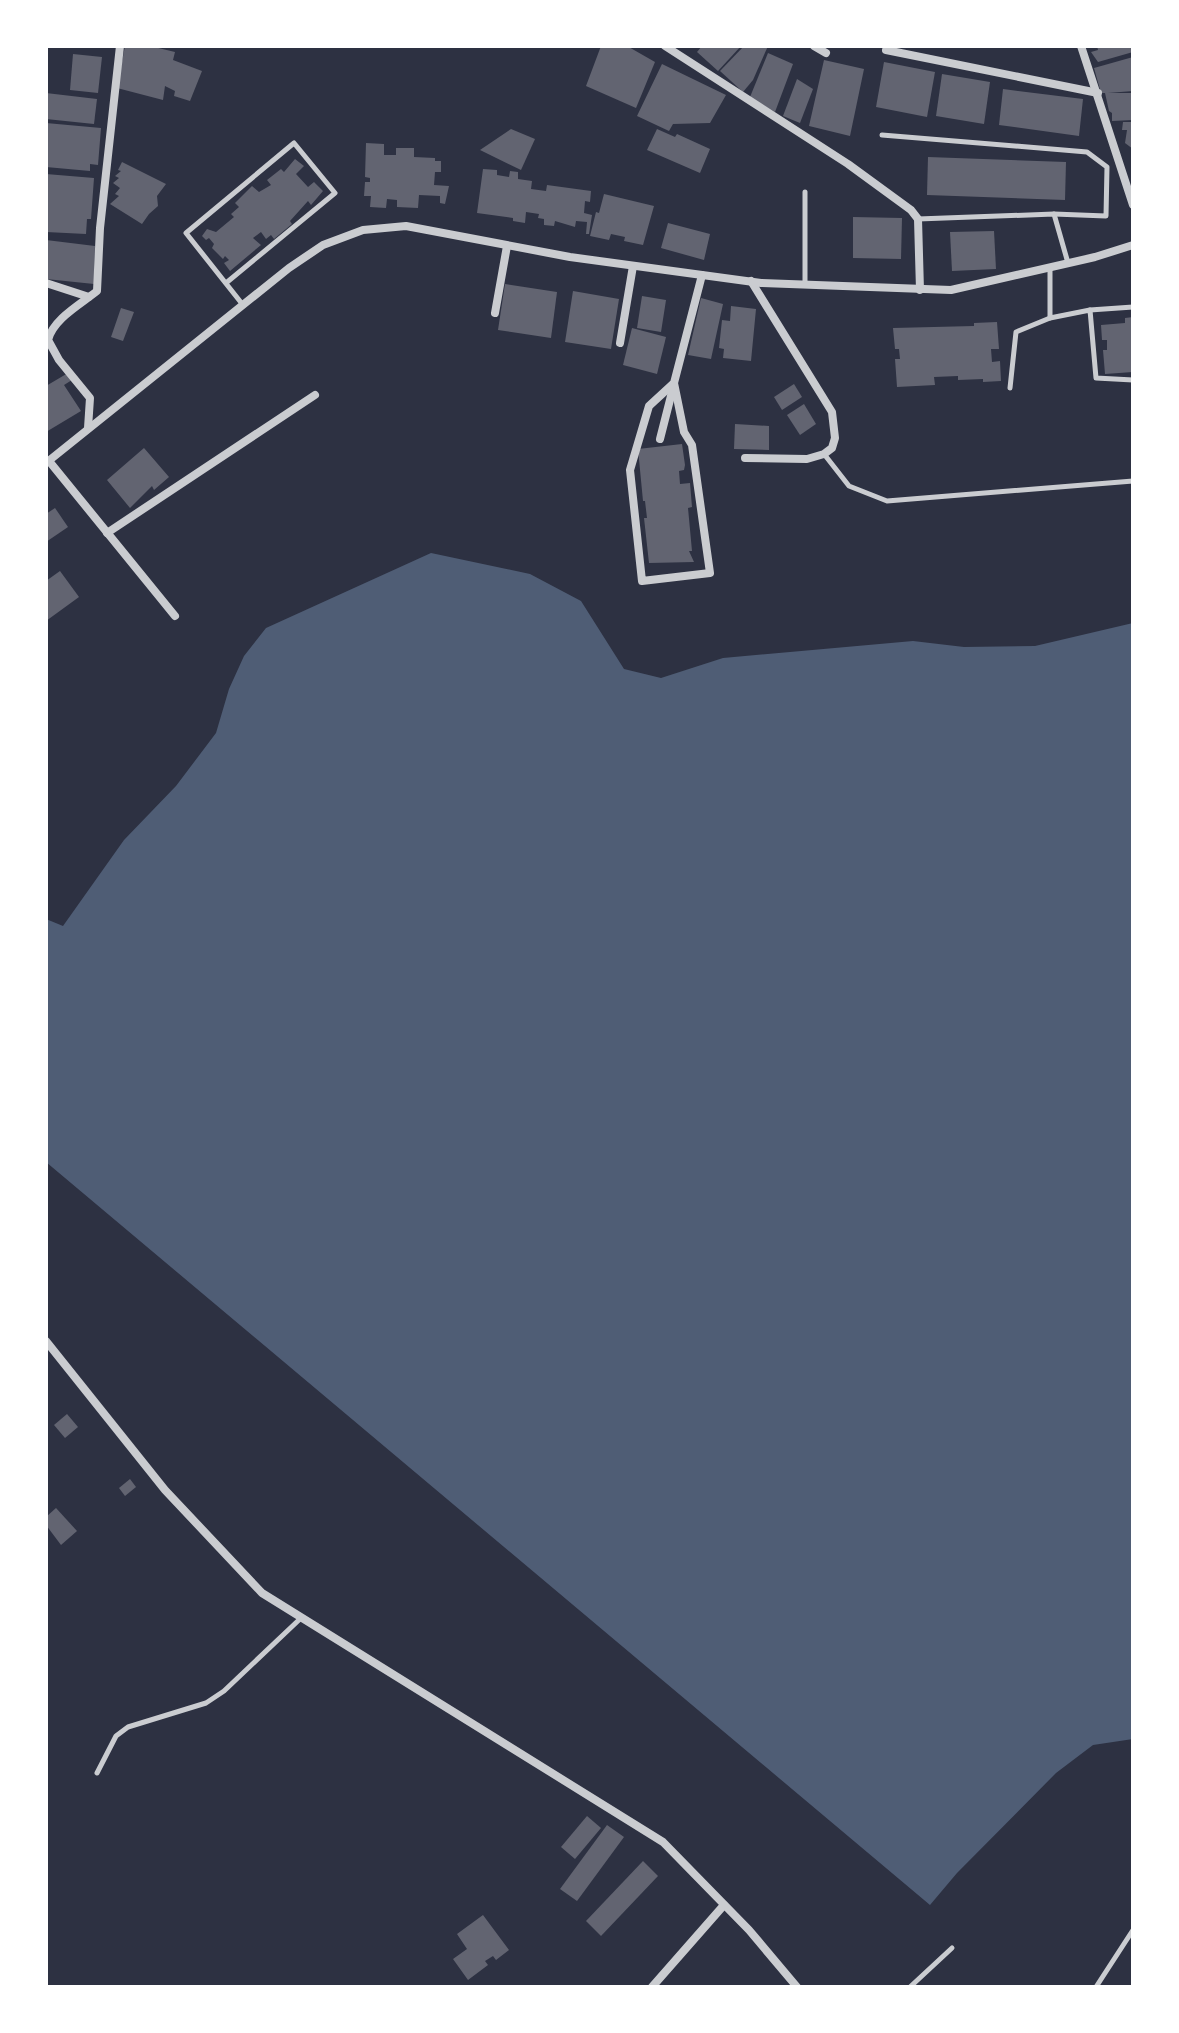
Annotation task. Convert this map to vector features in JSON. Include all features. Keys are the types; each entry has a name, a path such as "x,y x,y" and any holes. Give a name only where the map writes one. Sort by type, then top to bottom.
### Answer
{"street":[{"path":"88,428 90,398 59,360 48,340 58,323 97,291 100,228 120,46"},
{"path":"665,46 848,164 911,210 918,219 920,290"},
{"path":"814,46 826,53"},
{"path":"1081,46 1133,205"},
{"path":"886,50 1098,93"},
{"path":"175,616 48,462 289,268 323,245 363,230 406,226 507,246 751,281 951,290 1133,245"},
{"path":"495,313 507,246"},
{"path":"620,343 633,266"},
{"path":"660,439 702,275"},
{"path":"745,458 807,459 832,448 835,438 832,412 751,281"},
{"path":"46,283 89,297"},
{"path":"674,383 684,432 692,445 710,573 642,581 630,470 649,406 674,383"},
{"path":"107,533 315,395"},
{"path":"46,1341 165,1490 262,1593 663,1842 797,1987"},
{"path":"652,1987 724,1905"}],"lane":[{"path":"882,135 1087,152 1107,167 1106,216 1054,214 918,219"},
{"path":"226,283 335,193 294,143 186,233 243,305"},
{"path":"805,192 805,285"},
{"path":"1054,214 1068,263"},
{"path":"1050,267 1050,318"},
{"path":"1010,388 1016,332 1050,318 1090,310 1133,307"},
{"path":"1090,310 1096,378 1133,380"},
{"path":"824,454 849,486 887,501 1133,481"},
{"path":"97,1773 116,1736 128,1727 206,1703 224,1691 301,1618"},
{"path":"1096,1987 1133,1930"},
{"path":"910,1987 952,1948"}],"water":[{"path":"431,553 530,574 581,601 624,669 661,678 723,658 913,641 964,647 1035,646 1133,623 1133,1739 1093,1745 1056,1773 957,1873 930,1905 46,1162 46,919 63,926 124,840 176,786 216,733 229,689 244,656 266,628"}],"building":[{"path":"125,46 150,46 175,52 173,60 202,71 190,101 174,96 175,91 165,86 163,100 117,88"},
{"path":"601,46 627,46 655,62 636,108 586,86"},
{"path":"702,46 741,46 718,71 697,52"},
{"path":"744,46 768,46 753,80 743,92 720,71"},
{"path":"1097,46 1133,46 1133,52 1098,62 1091,52 1098,50"},
{"path":"768,53 793,64 775,112 750,97"},
{"path":"73,54 102,57 98,93 70,90"},
{"path":"1133,57 1133,91 1108,93 1133,93 1133,120 1112,121 1112,113 1105,93 1101,93 1094,68"},
{"path":"824,60 864,69 850,136 809,126"},
{"path":"884,62 935,72 927,117 876,107"},
{"path":"662,64 726,95 710,123 673,124 669,131 637,116"},
{"path":"942,74 990,82 984,124 936,116"},
{"path":"797,79 813,89 800,123 783,116"},
{"path":"1003,89 1083,99 1079,136 999,125"},
{"path":"46,93 97,99 94,124 46,119"},
{"path":"1123,122 1133,122 1133,149 1125,143 1127,130 1122,130"},
{"path":"46,123 101,128 98,165 90,164 90,171 46,167"},
{"path":"511,129 535,139 521,170 480,150"},
{"path":"657,129 710,149 700,173 647,150"},
{"path":"366,143 384,144 384,155 396,155 396,148 414,148 414,157 441,161 441,172 435,172 434,185 449,186 445,204 440,203 440,196 419,195 418,208 397,207 397,200 387,199 386,208 370,207 371,196 364,196 365,182 370,182 370,178 365,177"},
{"path":"928,157 1066,162 1065,200 927,195"},
{"path":"295,159 304,166 296,174 308,187 314,182 323,191 311,205 308,201 290,221 292,224 274,239 271,235 266,239 261,232 253,238 261,245 230,271 224,263 229,260 225,256 223,259 212,248 214,244 209,238 206,240 202,236 207,229 216,232 234,217 231,214 239,207 235,203 252,186 259,192 271,185 267,180 281,169 284,172"},
{"path":"122,162 166,184 157,196 158,206 142,224 110,204 119,196 115,194 120,188 113,183 119,178 115,176 121,171 118,170"},
{"path":"483,169 497,170 497,175 509,177 510,171 518,172 518,179 532,181 531,189 546,191 547,185 591,191 590,202 585,201 584,213 592,215 589,234 586,234 587,222 576,221 575,227 555,221 554,226 544,225 544,219 538,218 539,214 526,212 525,223 513,221 513,218 477,213"},
{"path":"46,174 94,178 91,219 87,219 86,234 46,232"},
{"path":"604,194 654,206 643,245 611,234 609,240 590,236"},
{"path":"853,217 902,218 901,259 853,258"},
{"path":"668,223 710,234 704,260 661,248"},
{"path":"994,231 996,269 952,271 950,232"},
{"path":"46,240 95,246 94,284 46,279"},
{"path":"505,284 557,292 551,338 498,330"},
{"path":"573,291 619,299 611,349 565,342"},
{"path":"642,296 666,300 661,332 637,328"},
{"path":"701,298 723,304 711,359 688,355"},
{"path":"731,306 756,309 751,361 723,358 724,349 719,348 722,320 730,321"},
{"path":"121,308 134,312 123,341 111,337"},
{"path":"1133,317 1133,372 1105,374 1103,350 1107,350 1107,340 1102,340 1101,325 1125,323 1125,318"},
{"path":"997,322 999,349 991,349 992,362 1000,361 1001,381 958,380 958,376 934,377 935,385 897,387 895,359 900,359 899,349 895,349 893,328 974,326 974,323"},
{"path":"632,328 666,337 657,374 623,365"},
{"path":"68,373 72,380 64,385 81,411 46,432 46,386"},
{"path":"794,384 802,397 782,410 774,397"},
{"path":"804,404 816,424 800,435 787,415"},
{"path":"735,424 769,426 769,450 734,449"},
{"path":"682,444 685,465 684,470 679,471 680,484 690,483 692,507 688,508 692,551 689,551 694,562 649,563 638,449"},
{"path":"144,448 169,477 154,490 152,486 130,508 107,480"},
{"path":"55,508 68,527 46,542 46,514"},
{"path":"60,571 79,597 46,621 46,581"},
{"path":"67,1414 78,1427 65,1438 54,1425"},
{"path":"130,1479 136,1487 125,1496 119,1488"},
{"path":"56,1508 77,1531 61,1545 46,1525 46,1517"},
{"path":"587,1816 601,1828 575,1859 561,1847"},
{"path":"607,1825 624,1837 577,1901 560,1889"},
{"path":"643,1861 658,1876 601,1936 586,1921"},
{"path":"483,1915 509,1950 496,1960 493,1956 485,1961 488,1965 468,1980 453,1959 467,1949 457,1934"}]}
